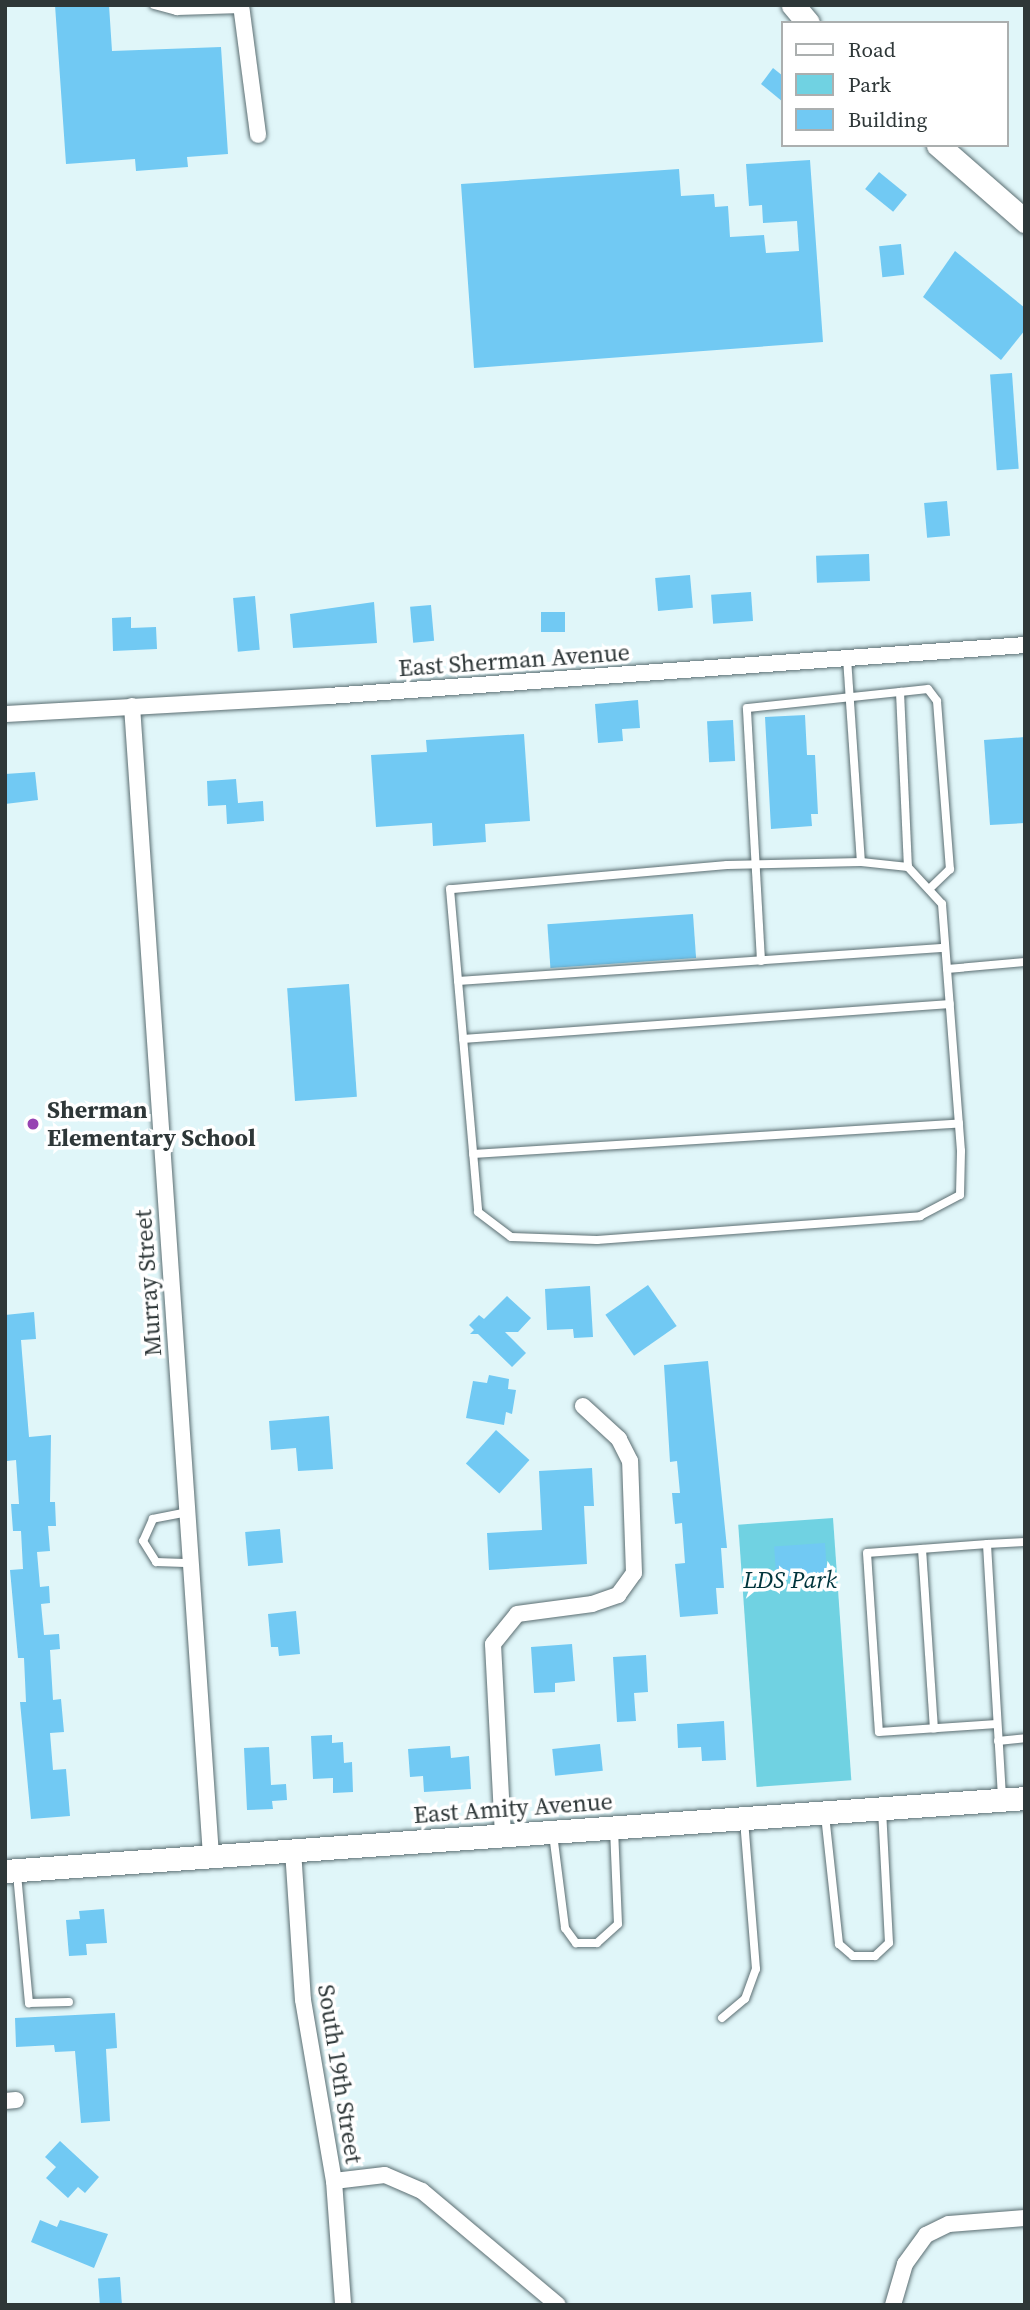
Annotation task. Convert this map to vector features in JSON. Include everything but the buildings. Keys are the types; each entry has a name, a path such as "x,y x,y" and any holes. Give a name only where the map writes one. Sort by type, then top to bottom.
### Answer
{"main road":[{"path":"793,5 806,21"},
{"path":"941,147 1025,221"},
{"name":"East Amity Avenue","path":"11,1871 1013,1799"}],"street":[{"path":"242,7 258,135"},
{"name":"East Sherman Avenue","path":"5,714 1025,645"},
{"name":"Murray Street","path":"132,706 211,1856"},
{"path":"503,1835 493,1644 517,1614 593,1604 618,1595 635,1573 630,1461 619,1439 583,1406"},
{"name":"South 19th Street","path":"293,1850 304,2012 334,2181 343,2305"},
{"path":"334,2181 385,2175 422,2190 558,2305"},
{"path":"893,2305 905,2264 926,2235 949,2224 1025,2218"}],"lane":[{"path":"154,5 177,11 242,7"},
{"path":"847,658 861,862"},
{"path":"761,961 758,865 747,708 928,690 937,701 950,869 929,890"},
{"path":"900,692 908,867 942,904 959,1123 960,1195 920,1216 597,1240 511,1237 478,1212 450,889 758,865 861,862 908,867"},
{"path":"458,981 945,948"},
{"path":"947,969 1025,962"},
{"path":"463,1039 950,1004"},
{"path":"473,1154 959,1123"},
{"path":"188,1512 153,1519 143,1541 156,1562 192,1563"},
{"path":"997,1724 879,1732 867,1553 1025,1542"},
{"path":"987,1545 998,1741 1013,1799"},
{"path":"922,1549 934,1728"},
{"path":"998,1741 1025,1738"},
{"path":"824,1812 839,1944 853,1956 875,1956 889,1942 882,1808"},
{"path":"722,2018 745,1999 756,1969 744,1818"},
{"path":"553,1832 565,1928 576,1942 597,1943 618,1924 614,1827"},
{"path":"11,1871 29,2003 69,2002"}],"green space":[{"name":"LDS Park","path":"833,1518 851,1780 757,1787 738,1525"}],"place":[{"name":"Sherman Elementary School","path":"33,1124"}]}
